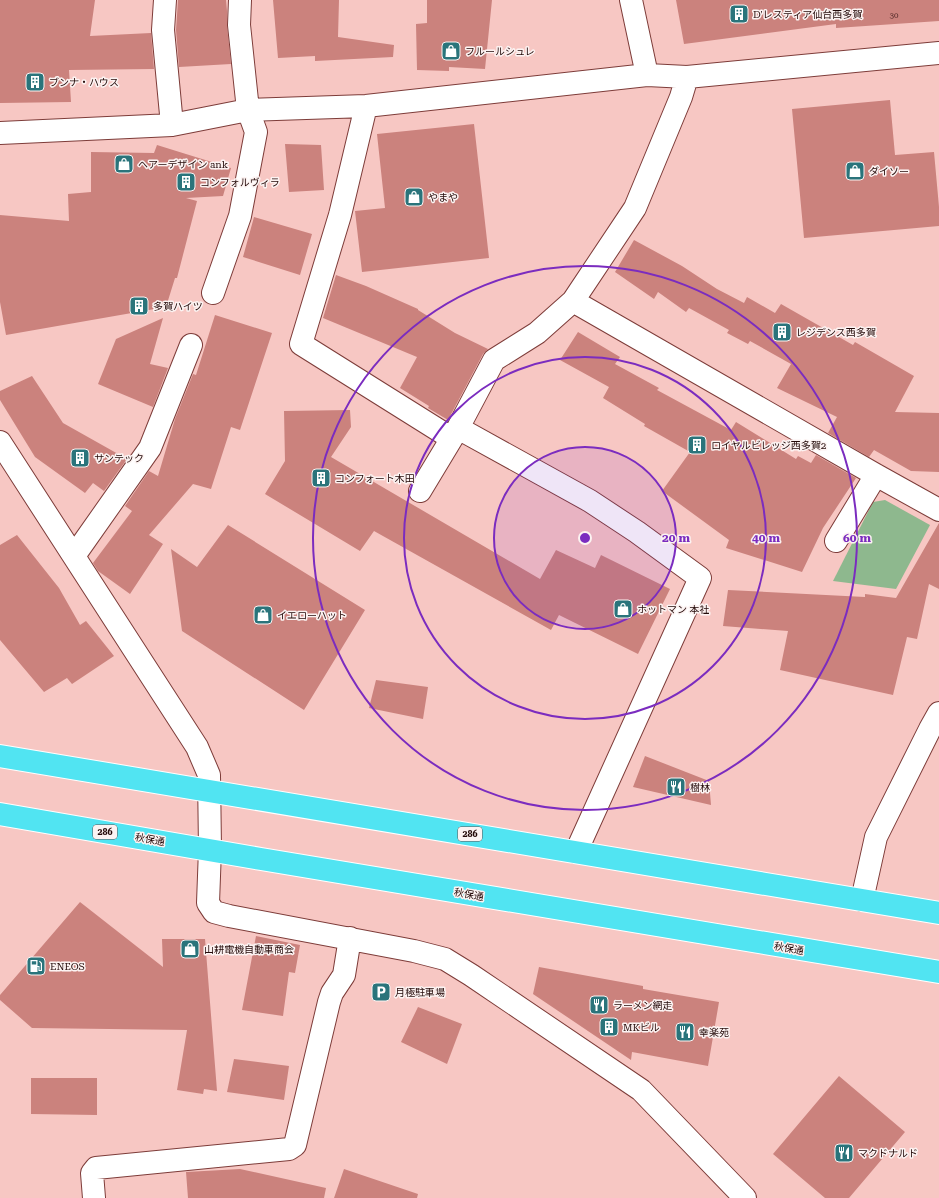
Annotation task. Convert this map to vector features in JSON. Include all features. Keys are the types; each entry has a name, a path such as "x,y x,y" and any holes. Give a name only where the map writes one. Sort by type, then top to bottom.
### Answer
{"highway":[{"name":"286","path":"0,756 939,913"},
{"name":"秋保通","path":"0,814 939,972"}],"street":[{"path":"165,0 163,30 172,125"},
{"path":"213,293 240,216 256,132 248,110 239,25 240,0"},
{"path":"631,0 647,75"},
{"path":"0,133 172,125 248,110 366,106 647,75 687,77 939,53"},
{"path":"420,490 454,433 494,360 537,333 574,301 635,208 681,97 687,77"},
{"path":"366,106 340,215 301,344 454,433 590,501 637,532 700,578 576,852"},
{"path":"574,301 939,510"},
{"path":"74,556 150,448 191,346"},
{"path":"0,442 197,747 209,775 210,850 208,903 214,912 414,951 444,959 471,974 641,1090 745,1198"},
{"path":"836,541 876,475"},
{"path":"862,900 876,837 939,713"},
{"path":"94,1198 92,1173 96,1168 289,1149 295,1145 329,1002 332,993 344,975 350,938"}],"green space":[{"path":"885,500 930,525 896,589 833,581 873,502"}],"building":[{"path":"0,0 95,0 90,36 151,33 154,69 69,70 71,102 0,103"},
{"path":"178,0 226,0 231,64 179,67 176,30"},
{"path":"273,0 339,0 338,37 394,45 393,57 315,61 315,56 278,58"},
{"path":"427,0 492,0 485,69 449,67 449,71 417,70 416,24 427,23"},
{"path":"676,0 939,0 939,21 836,28 836,24 684,44"},
{"path":"890,100 895,155 934,152 939,207 939,226 804,238 792,109"},
{"path":"474,124 489,258 362,272 355,211 385,208 377,134"},
{"path":"285,144 321,145 324,190 289,192"},
{"path":"157,145 231,168 223,196 186,198 197,201 177,278 175,278 166,307 6,335 0,302 0,215 69,221 68,194 91,192 91,152 154,153"},
{"path":"254,217 312,234 300,275 243,257"},
{"path":"634,240 682,266 717,289 744,303 747,297 775,313 781,304 853,345 855,342 914,376 895,412 939,413 939,472 911,471 874,450 869,457 828,433 837,417 777,388 791,364 750,341 748,344 727,333 729,330 689,308 686,312 658,292 654,299 615,272"},
{"path":"336,275 366,286 418,309 455,333 488,349 483,354 448,420 400,388 417,357 323,318"},
{"path":"215,315 272,333 240,430 231,427 211,489 193,484 149,535 163,544 130,594 98,571 93,563 132,511 125,506 149,471 158,476 175,419 193,374 196,375"},
{"path":"163,318 150,364 168,368 153,407 98,384 116,339"},
{"path":"578,332 620,357 615,364 659,388 657,390 731,430 736,422 796,459 798,456 811,463 816,455 856,478 823,528 802,572 726,548 729,540 662,491 690,452 644,426 645,424 603,398 609,387 560,360"},
{"path":"32,376 63,423 127,459 104,491 93,483 85,493 35,457 0,400 0,391"},
{"path":"350,410 351,427 331,457 540,579 556,550 595,568 601,555 670,589 638,654 559,615 551,630 374,531 360,551 265,494 285,461 284,411"},
{"path":"939,523 939,589 929,584 917,639 907,637 893,695 780,670 788,631 723,626 728,590 865,597 865,594 896,598"},
{"path":"228,525 365,610 304,710 182,631 171,549 197,567"},
{"path":"17,535 59,588 80,625 86,621 114,656 72,684 67,678 44,692 0,640 0,545"},
{"path":"376,680 428,687 423,719 369,708"},
{"path":"645,756 709,781 711,805 633,787"},
{"path":"80,902 163,967 162,939 205,939 217,1091 204,1089 203,1094 177,1090 187,1030 32,1028 0,1000 0,995"},
{"path":"256,936 300,945 295,973 289,972 283,1016 242,1010"},
{"path":"539,967 643,986 643,989 719,1002 708,1066 632,1052 631,1060 533,994"},
{"path":"418,1007 462,1024 447,1064 401,1042"},
{"path":"234,1059 289,1066 284,1100 227,1092"},
{"path":"839,1076 905,1132 849,1198 825,1198 773,1154"},
{"path":"31,1078 97,1078 97,1115 31,1114"},
{"path":"240,1169 326,1188 324,1198 188,1198 186,1172"},
{"path":"344,1169 418,1194 417,1198 334,1198"}],"place":[{"name":"D'レスティア仙台西多賀","path":"739,14"},
{"name":"フルールシュレ","path":"451,51"},
{"name":"ブンナ・ハウス","path":"35,82"},
{"name":"ヘアーデザイン ank","path":"124,164"},
{"name":"ダイソー","path":"855,171"},
{"name":"コンフォルヴィラ","path":"186,182"},
{"name":"やまや","path":"414,197"},
{"name":"多賀ハイツ","path":"139,306"},
{"name":"レジデンス西多賀","path":"782,332"},
{"name":"ロイヤルビレッジ西多賀2","path":"697,445"},
{"name":"サンテック","path":"80,458"},
{"name":"コンフォート木田","path":"321,478"},
{"name":"ホットマン 本社","path":"623,609"},
{"name":"イエローハット","path":"263,615"},
{"name":"樹林","path":"676,787"},
{"name":"山耕電機自動車商会","path":"190,949"},
{"name":"ENEOS","path":"36,966"},
{"name":"月極駐車場","path":"381,992"},
{"name":"ラーメン網走","path":"599,1005"},
{"name":"MKビル","path":"609,1027"},
{"name":"幸楽苑","path":"685,1032"},
{"name":"マクドナルド","path":"844,1153"}]}
